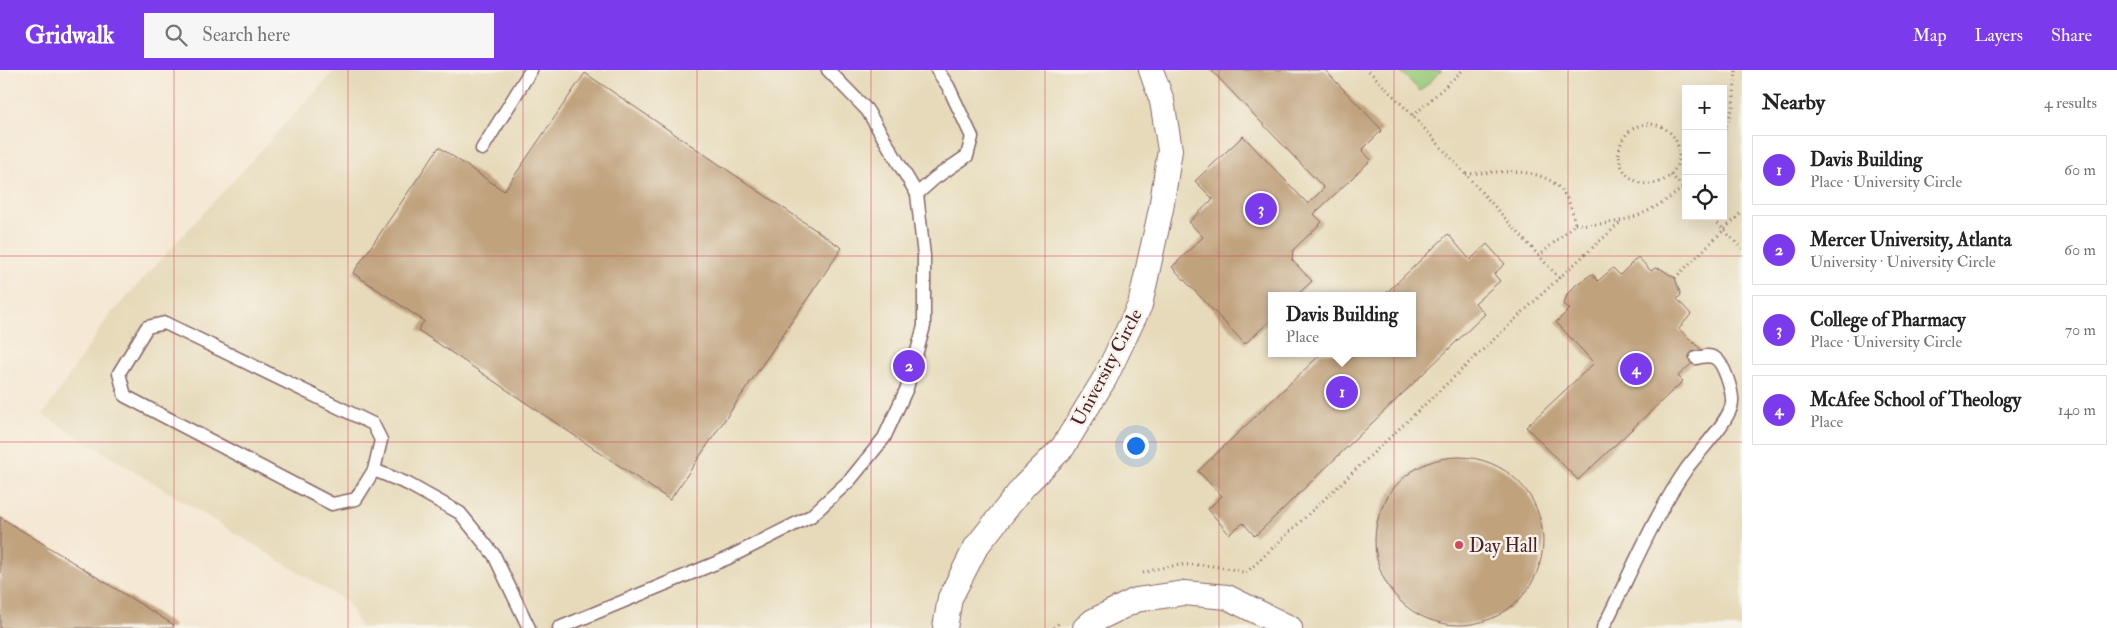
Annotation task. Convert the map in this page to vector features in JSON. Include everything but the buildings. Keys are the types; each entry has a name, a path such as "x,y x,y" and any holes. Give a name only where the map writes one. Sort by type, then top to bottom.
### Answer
{"street":[{"name":"University Circle","path":"945,628 950,598 976,547 1024,486 1063,447 1105,378 1140,306 1161,209 1170,150 1162,100 1151,70"},
{"path":"1075,623 1093,621 1136,600 1184,593 1227,597 1290,628"}],"lane":[{"path":"482,149 531,70"},
{"path":"559,628 728,558 812,516 850,480 884,438 907,388 924,326 924,256 917,194 867,110 828,70"},
{"path":"917,194 935,178 967,156 972,137 948,86 937,70"},
{"path":"166,323 372,424 381,440 374,470 356,499 332,504 125,396 119,373 147,327 166,323"},
{"path":"1603,628 1674,486 1727,417 1732,403 1723,367 1716,358 1707,355 1696,358"},
{"path":"374,470 408,484 460,513 494,555 529,628"}],"path":[{"path":"1368,70 1413,116 1559,278"},
{"path":"1413,116 1463,70"},
{"path":"1725,130 1733,108 1736,70"},
{"path":"1643,124 1658,126 1671,133 1679,151 1679,161 1671,175 1660,183 1651,185 1633,181 1626,175 1621,168 1618,149 1626,134 1643,124"},
{"path":"1466,174 1517,173 1539,175 1551,181 1567,196 1572,206 1575,224"},
{"path":"1671,175 1682,185"},
{"path":"1539,256 1575,224 1590,225 1621,222 1649,212 1682,190"},
{"path":"1675,278 1742,212"},
{"path":"1715,220 1742,248"},
{"path":"1138,574 1152,570 1200,565 1246,573 1621,222"},
{"path":"1054,628 1075,623"}],"shaded area":[{"path":"335,70 1742,70 1742,628 361,628 347,602 43,415 108,317"}],"green space":[{"path":"1399,70 1442,70 1420,91"}],"place":[{"name":"College of Pharmacy","path":"1261,209"},
{"name":"Mercer University, Atlanta","path":"909,366"},
{"name":"McAfee School of Theology","path":"1636,369"},
{"name":"Davis Building","path":"1342,392"},
{"name":"Day Hall","path":"1459,545"}]}
